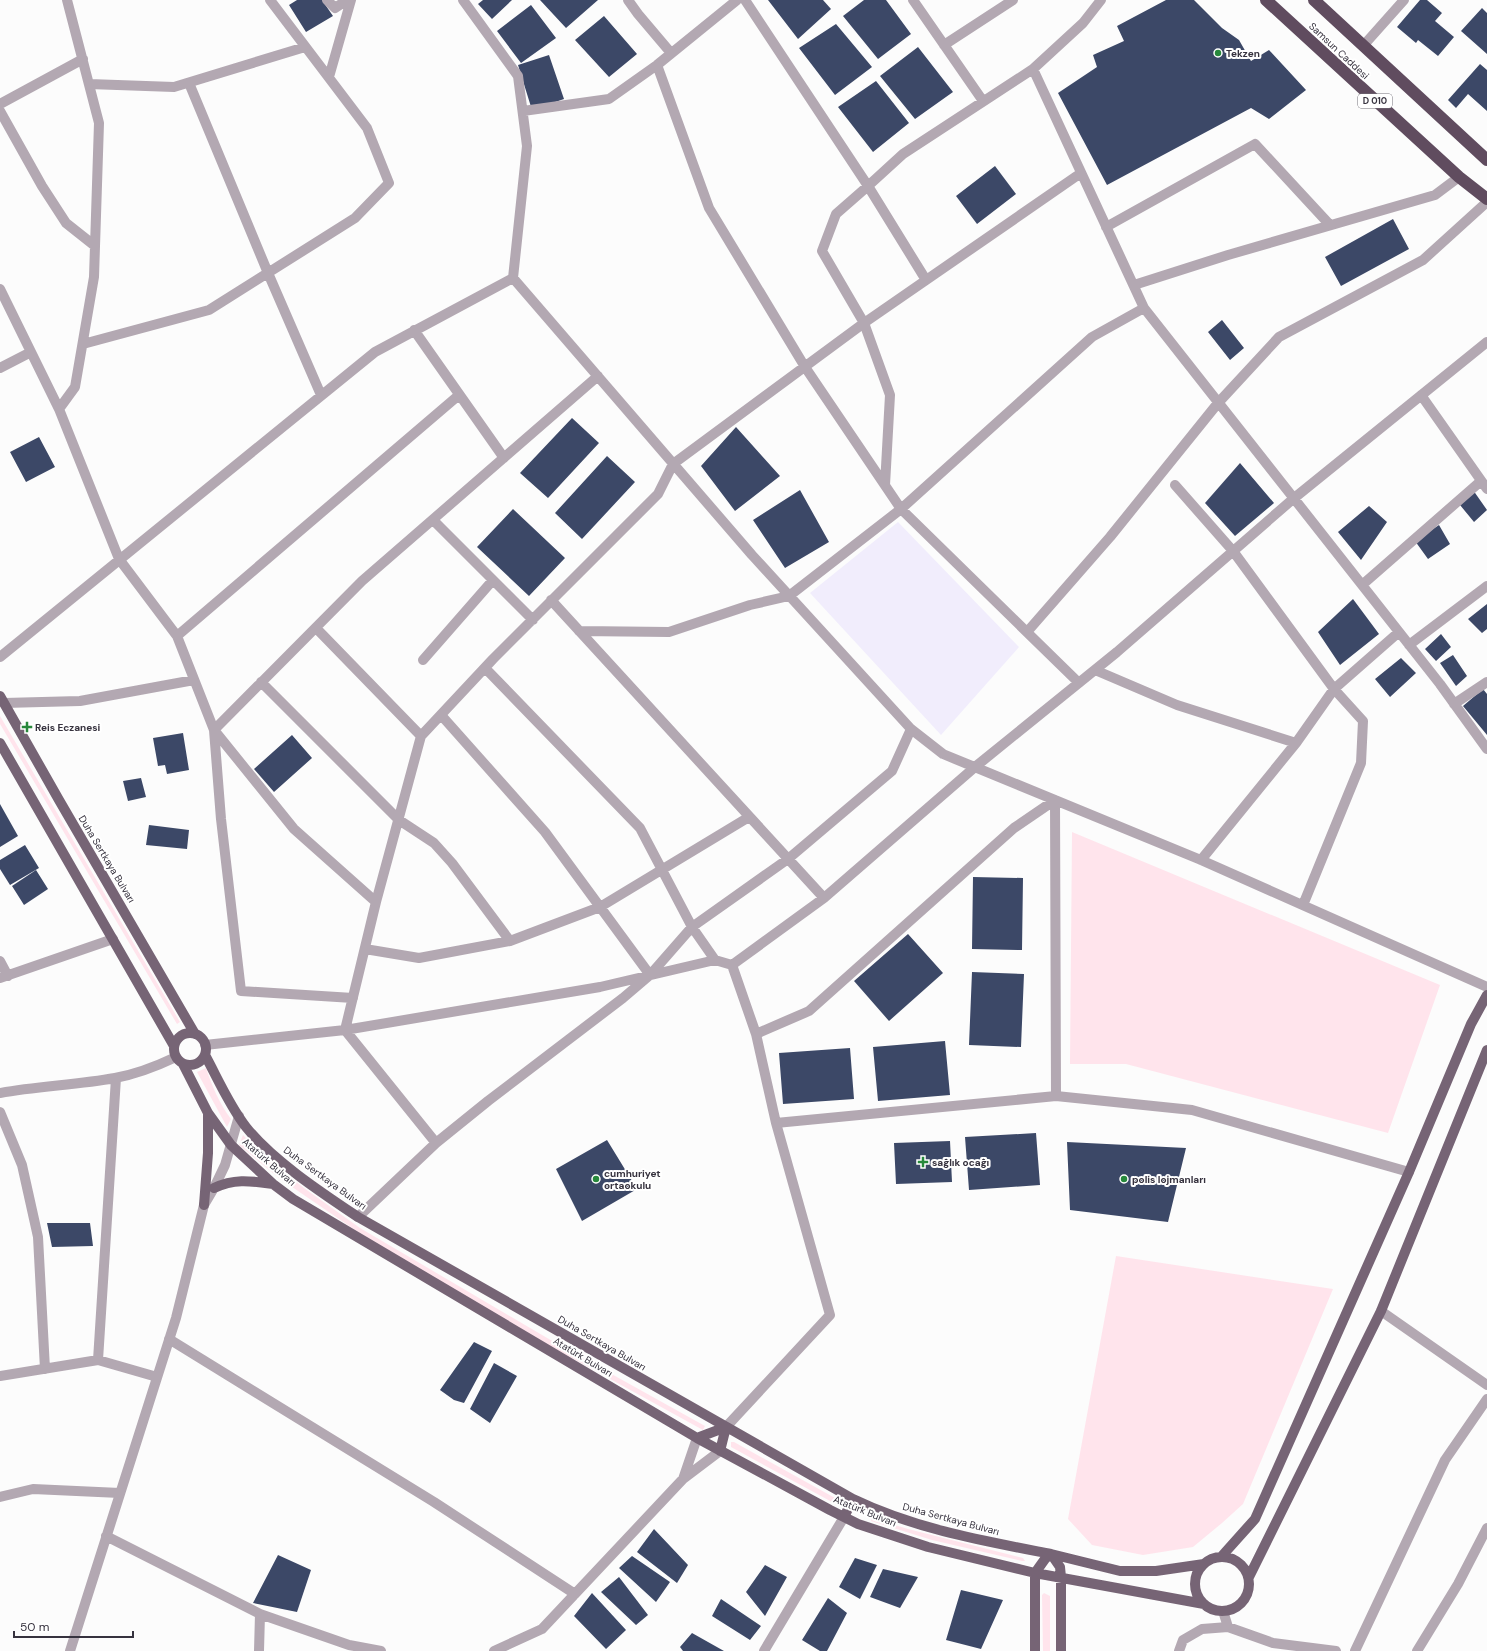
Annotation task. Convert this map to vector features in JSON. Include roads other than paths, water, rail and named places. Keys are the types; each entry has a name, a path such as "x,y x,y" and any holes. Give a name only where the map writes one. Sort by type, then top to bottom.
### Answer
{"highway":[{"name":"Samsun Caddesi","path":"1266,0 1459,177 1487,199"},
{"name":"Samsun Caddesi","path":"1314,0 1487,160"}],"main road":[{"name":"Duha Sertkaya Bulvarı","path":"2,700 195,1034"},
{"path":"0,743 174,1046 174,1052 180,1060 194,1065 202,1059 205,1050 201,1038 190,1033 180,1037 174,1046"},
{"path":"1487,995 1471,1024 1409,1172 1254,1520 1221,1557 1204,1564 1196,1577 1196,1591 1204,1604 1212,1610 1223,1611 1234,1608 1244,1601 1249,1590 1249,1577 1381,1311 1487,1050"},
{"name":"Duha Sertkaya Bulvarı","path":"205,1050 238,1116 258,1141 314,1187 358,1217 853,1500 899,1518 931,1528 1051,1554 1120,1571 1156,1571 1204,1564"},
{"name":"Atatürk Bulvarı","path":"180,1060 208,1113 231,1145 274,1184 300,1203 697,1438 844,1517 875,1530 928,1547 1035,1573 1204,1604"},
{"path":"204,1205 208,1154 208,1113"},
{"path":"214,1188 231,1181 254,1181 274,1184"},
{"path":"697,1438 726,1427"},
{"path":"720,1451 726,1427"},
{"path":"844,1517 853,1500"},
{"path":"1035,1651 1035,1573 1040,1564 1051,1554 1060,1567 1061,1651"},
{"path":"1221,1557 1239,1562 1249,1577"}],"street":[{"path":"59,409 75,387 94,277 99,123 67,0"},
{"path":"83,344 209,310 355,218 389,182 367,128 270,0"},
{"path":"327,0 335,8 348,0"},
{"path":"329,77 351,0"},
{"path":"464,0 518,76 527,146 513,278 789,596 911,729 943,754 1201,860 1487,987"},
{"path":"628,0 638,14 672,53"},
{"path":"522,111 609,99 657,65 737,0"},
{"path":"745,0 868,186 926,280"},
{"path":"913,0 983,101"},
{"path":"944,45 1013,0"},
{"path":"885,485 890,395 864,323 822,251 836,214 903,154 1033,69 1083,23 1101,0"},
{"path":"1363,46 1404,0"},
{"path":"89,84 174,88 189,82 305,47"},
{"path":"0,104 82,59"},
{"path":"657,65 710,208 805,367 901,509 1079,682"},
{"path":"1033,69 1144,308 1399,632 1487,749"},
{"path":"189,82 268,273 321,395"},
{"path":"0,111 42,186 66,223 95,246"},
{"path":"1106,227 1255,144 1330,225"},
{"path":"345,1030 376,902 421,736 484,668 658,494 673,464 864,323 1081,173"},
{"path":"1134,285 1228,255 1435,195 1459,177"},
{"path":"1027,632 1110,537 1218,403 1279,337 1423,260 1487,202"},
{"path":"0,658 119,559 375,352 513,278"},
{"path":"0,289 59,409 119,559 177,636 214,730 221,819 241,991 352,998"},
{"path":"579,631 669,632 750,606 789,596 901,509 1092,337 1144,308"},
{"path":"414,330 504,458"},
{"path":"732,965 824,898 975,767 1095,670 1293,499 1487,342"},
{"path":"0,368 31,352"},
{"path":"214,730 362,581 598,376"},
{"path":"177,636 459,395"},
{"path":"1362,585 1484,485 1421,395"},
{"path":"1175,485 1234,551 1334,689 1363,721 1361,763 1303,905"},
{"path":"433,520 533,620"},
{"path":"424,660 493,580"},
{"path":"1409,645 1487,586"},
{"path":"551,600 824,898"},
{"path":"316,628 421,736"},
{"path":"1201,860 1296,743 1334,689 1399,632"},
{"path":"484,668 640,828 692,927 715,960"},
{"path":"1095,670 1177,705 1296,743"},
{"path":"2,700 80,700 194,680"},
{"path":"262,682 399,820 434,843 452,863 510,941"},
{"path":"1454,704 1487,682"},
{"path":"441,715 545,832 650,975"},
{"path":"358,1217 436,1143 488,1101 623,998 650,975 692,927 788,859 892,771 911,729"},
{"path":"214,730 294,828 376,902"},
{"path":"756,1034 809,1011 1014,828 1055,800"},
{"path":"1055,800 1056,1096"},
{"path":"365,949 419,958 510,941 600,907 662,871 749,817"},
{"path":"0,961 4,977 113,939"},
{"path":"205,1050 345,1030 600,986 715,960 732,965"},
{"path":"726,1427 830,1315 776,1123 756,1034 732,965"},
{"path":"345,1030 436,1143"},
{"path":"0,1093 116,1078 180,1060"},
{"path":"98,1360 116,1078"},
{"path":"776,1123 1056,1096 1192,1110 1409,1172"},
{"path":"0,1112 22,1165 38,1237 45,1369"},
{"path":"70,1651 169,1338 204,1205 225,1165 238,1116"},
{"path":"1381,1311 1487,1385"},
{"path":"169,1338 434,1502 575,1594"},
{"path":"0,1376 98,1360 157,1377"},
{"path":"1355,1651 1445,1460 1487,1399"},
{"path":"683,1479 697,1438"},
{"path":"494,1651 542,1629 683,1479 720,1451"},
{"path":"0,1497 33,1489 120,1493"},
{"path":"764,1651 844,1517"},
{"path":"1417,1651 1458,1584 1487,1528"},
{"path":"106,1536 260,1614 349,1645 381,1651"},
{"path":"1223,1611 1228,1627"},
{"path":"260,1614 260,1651"},
{"path":"1179,1651 1183,1640 1202,1629 1228,1627 1273,1643 1336,1651"}],"place":[{"name":"Tekzen","path":"1218,53"},
{"name":"Reis Eczanesi","path":"27,727"},
{"name":"sağlık ocağı","path":"923,1162"},
{"name":"cumhuriyet ortaokulu","path":"596,1179"},
{"name":"polis lojmanları","path":"1124,1179"}]}
